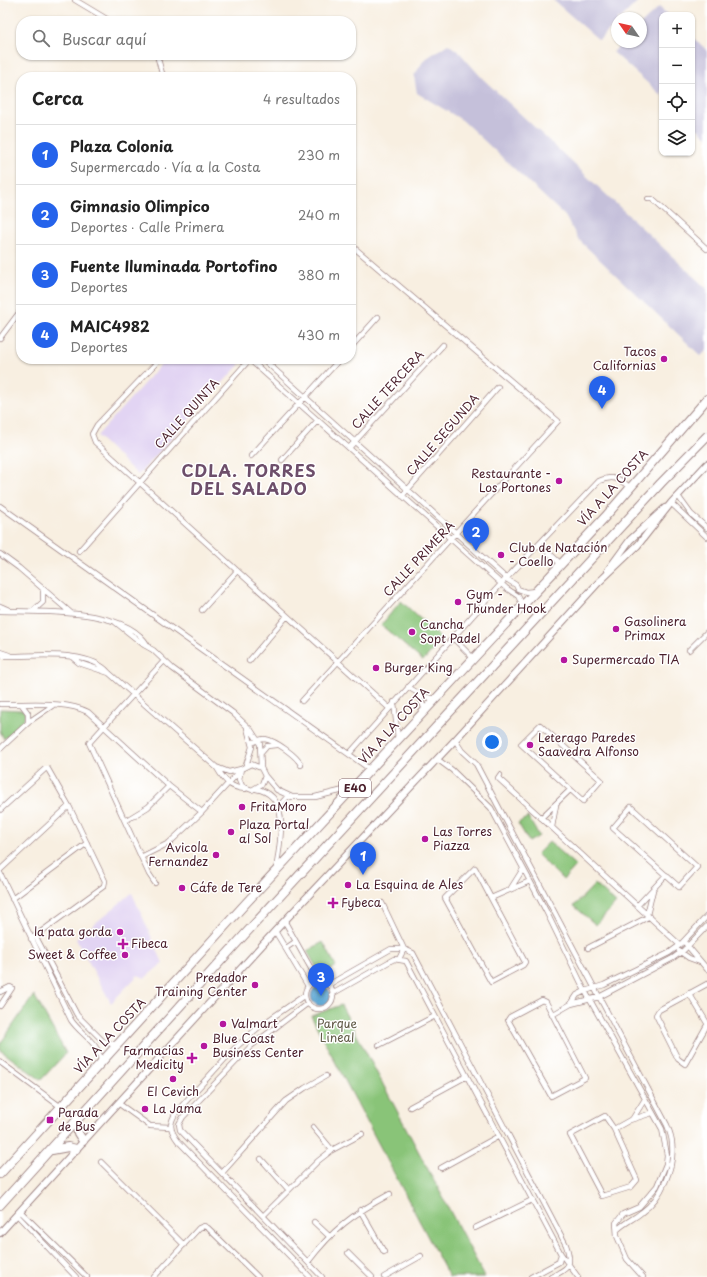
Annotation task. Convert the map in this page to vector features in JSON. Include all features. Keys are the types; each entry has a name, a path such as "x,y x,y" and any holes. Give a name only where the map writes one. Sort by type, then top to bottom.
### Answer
{"highway":[{"name":"VÍA A LA COSTA","path":"0,1174 398,739 537,591 707,400"},
{"path":"679,432 707,406"},
{"name":"E40","path":"0,1205 247,932 661,483 707,436"},
{"path":"77,1121 78,1133 83,1141"},
{"path":"51,1150 68,1147 76,1149"}],"street":[{"path":"75,0 102,16"},
{"path":"158,60 162,72"},
{"path":"648,199 652,199 707,249"},
{"name":"CALLE PRIMERA","path":"302,700 558,421 356,249"},
{"path":"0,338 16,317"},
{"path":"356,341 378,317"},
{"name":"CALLE TERCERA","path":"349,448 442,345"},
{"path":"155,364 97,425 92,434 94,442 389,708"},
{"name":"CALLE QUINTA","path":"79,551 245,364"},
{"path":"256,364 501,584 518,596 523,606"},
{"path":"269,364 507,580 516,585 518,589 526,592 537,591"},
{"path":"251,456 336,364"},
{"name":"CALLE SEGUNDA","path":"402,496 498,387"},
{"path":"282,460 318,420"},
{"path":"0,1233 275,931 455,740 598,583 630,540 671,503 707,464"},
{"path":"349,754 501,584 507,580 539,544 600,481 613,477 620,479 630,488"},
{"path":"678,496 691,514 707,528"},
{"path":"671,503 707,537"},
{"path":"0,506 371,770"},
{"path":"539,544 561,564"},
{"path":"0,554 20,568 71,613"},
{"path":"202,610 237,571"},
{"path":"33,611 43,602 43,589"},
{"path":"0,606 10,611"},
{"path":"0,611 71,613 120,623 140,636 164,661 246,724 259,740 261,768 264,776 278,790 288,796 315,797 356,786"},
{"path":"249,661 287,616"},
{"path":"689,650 707,632"},
{"path":"453,638 474,658"},
{"path":"0,652 9,655"},
{"path":"0,656 9,655 73,658 79,663 109,673 216,767 228,784 237,788 256,789 269,794 279,806 281,830 276,872"},
{"path":"155,883 149,874 90,746 91,740 103,726 164,661"},
{"path":"408,687 418,693 435,699"},
{"path":"418,693 425,710"},
{"path":"394,702 398,739"},
{"path":"0,704 54,705 80,708 88,712 169,786 202,812"},
{"path":"22,705 28,713 28,723"},
{"path":"0,749 28,723 44,710 54,705"},
{"path":"141,857 169,843 202,812 246,765 252,752 252,743 246,724"},
{"path":"540,725 601,780 583,801 570,790 521,744 540,725"},
{"path":"252,743 265,739 298,758 302,765"},
{"path":"455,740 462,751 476,764 667,1125 672,1143 669,1171 659,1193 642,1212 627,1221 617,1230"},
{"path":"261,753 267,746 276,745"},
{"path":"437,759 452,770 491,808 530,881 585,991 662,1129 667,1155 666,1164 658,1186 650,1197 637,1209 623,1214 616,1223 617,1236 627,1259 643,1277"},
{"path":"246,765 256,765 261,768"},
{"path":"216,767 229,772 240,770"},
{"path":"0,810 45,769 49,770 69,806 105,884 34,938"},
{"path":"240,770 238,779 246,789"},
{"path":"500,775 498,778 647,916 680,945 688,946 707,969"},
{"path":"256,789 262,784 264,776"},
{"path":"125,821 148,807 169,786"},
{"path":"542,818 570,790"},
{"path":"279,806 288,796"},
{"path":"552,827 556,804"},
{"path":"69,806 0,871 12,899 77,1015 103,1040 112,1044 118,1044"},
{"path":"631,807 697,867 679,887 666,875 613,828 631,807"},
{"path":"12,899 87,843"},
{"path":"475,868 491,898 525,962 523,965 491,982 445,898 475,868"},
{"path":"510,890 523,869"},
{"path":"637,906 666,875"},
{"path":"491,898 530,881"},
{"path":"535,891 542,887"},
{"path":"588,948 647,916 654,889"},
{"path":"382,903 404,949 400,959"},
{"path":"572,1004 577,995 595,987 604,985 680,945 707,916"},
{"path":"285,922 318,981 328,985 332,994 330,1002 323,1008 315,1008 308,1003 305,995"},
{"path":"552,1015 572,1004 590,998 599,997 681,953 707,926"},
{"path":"275,931 308,986"},
{"path":"34,938 72,1020 79,1030 97,1047 101,1062"},
{"path":"286,948 295,942"},
{"path":"680,945 681,953"},
{"path":"328,985 391,949 404,949 413,953 566,1245 570,1258 569,1264 567,1268 551,1277"},
{"path":"681,953 700,962"},
{"path":"332,994 394,959 406,961 561,1254 578,1277"},
{"path":"297,966 306,961"},
{"path":"310,1277 178,1142 170,1131 171,1121 177,1111 218,1067 260,1026 305,995 308,986 318,981"},
{"path":"689,994 707,1024 686,1063 680,1062 656,1015 659,1010 707,984"},
{"path":"0,992 10,987 12,988 0,1006"},
{"path":"542,1000 546,1002 552,1015 585,1078 583,1081 550,1096 508,1020 510,1017 542,1000"},
{"path":"308,1003 251,1046 183,1117 180,1124 180,1130 322,1277"},
{"path":"378,1045 435,1016"},
{"path":"79,1030 85,1023"},
{"path":"0,1062 61,1108"},
{"path":"218,1067 224,1074"},
{"path":"633,1077 640,1074"},
{"path":"222,1173 286,1101 326,1076"},
{"path":"410,1107 467,1076"},
{"path":"630,1120 645,1099"},
{"path":"483,1107 492,1102"},
{"path":"118,1103 153,1128 171,1127"},
{"path":"614,1129 630,1120 652,1113"},
{"path":"604,1116 614,1129 637,1180 631,1188 602,1196 570,1135 604,1116"},
{"path":"662,1129 667,1125"},
{"path":"313,1127 332,1150"},
{"path":"263,1216 288,1189 332,1150 362,1134"},
{"path":"441,1168 499,1136"},
{"path":"261,1159 288,1189"},
{"path":"101,1162 184,1245"},
{"path":"308,1262 329,1236 342,1223 360,1210 390,1194"},
{"path":"475,1228 532,1200"},
{"path":"637,1209 642,1212"},
{"path":"360,1210 384,1252"},
{"path":"18,1213 76,1277"},
{"path":"18,1213 87,1277"},
{"path":"623,1214 627,1221"},
{"path":"314,1222 329,1236"},
{"path":"154,1277 199,1228 204,1226 208,1228 258,1277"},
{"path":"278,1245 285,1238"},
{"path":"348,1253 372,1277"},
{"path":"530,1277 559,1262 561,1254"},
{"path":"384,1277 421,1256"}],"shaded area":[{"path":"553,0 639,0 627,12 611,12 611,28 599,40"},
{"path":"659,7 665,12 659,12 659,93 613,52 617,48 647,48 647,18"},
{"path":"695,40 707,50 707,137 695,127"},
{"path":"448,44 460,53 482,78 707,289 707,350 701,356 579,240 565,216 462,120 417,93 414,76 424,60"},
{"path":"162,364 240,364 138,475 97,436"},
{"path":"132,893 163,963 145,978 138,975 111,1003 76,939"}],"green space":[{"name":"Cancha Sopt Padel","path":"401,601 442,639 423,661 381,625"},
{"path":"0,709 22,710 25,712 25,716 21,724 4,739 0,731"},
{"path":"528,817 539,836 529,842 518,823"},
{"path":"549,842 576,866 563,880 537,854"},
{"path":"595,884 616,903 596,925 574,906"},
{"path":"323,942 336,966 321,975 307,951"},
{"path":"34,995 66,1053 41,1080 0,1050 0,1044"},
{"name":"Parque Lineal","path":"341,1005 485,1277 449,1277 311,1016"}],"water":[{"path":"321,986 328,989 331,996 328,1003 321,1006 314,1003 311,996 314,989"}],"place":[{"name":"Tacos Californias","path":"664,359"},
{"name":"MAIC4982","path":"602,409"},
{"name":"Restaurante - Los Portones","path":"559,481"},
{"name":"Gimnasio Olimpico","path":"476,551"},
{"name":"Club de Natación - Coello","path":"501,555"},
{"name":"Gym - Thunder Hook","path":"458,602"},
{"name":"Gasolinera Primax","path":"616,629"},
{"name":"Cancha Sopt Padel","path":"412,632"},
{"name":"Supermercado TIA","path":"564,660"},
{"name":"Burger King","path":"376,668"},
{"name":"Leterago Paredes Saavedra Alfonso","path":"530,745"},
{"name":"FritaMoro","path":"242,807"},
{"name":"Plaza Portal al Sol","path":"231,832"},
{"name":"Las Torres Piazza","path":"425,839"},
{"name":"Avicola Fernandez","path":"216,855"},
{"name":"Plaza Colonia","path":"363,875"},
{"name":"La Esquina de Ales","path":"348,885"},
{"name":"Cáfe de Tere","path":"182,888"},
{"name":"Fybeca","path":"333,903"},
{"name":"la pata gorda","path":"120,932"},
{"name":"Fibeca","path":"123,944"},
{"name":"Sweet & Coffee","path":"125,955"},
{"name":"Predador Training Center","path":"255,985"},
{"name":"Fuente Iluminada Portofino","path":"321,996"},
{"name":"Valmart","path":"223,1024"},
{"name":"Blue Coast Business Center","path":"204,1046"},
{"name":"Farmacias Medicity","path":"192,1058"},
{"name":"El Cevich","path":"173,1079"},
{"name":"La Jama","path":"145,1109"},
{"name":"Parada de Bus","path":"50,1120"}],"district":[{"name":"CDLA. TORRES DEL SALADO","path":"249,480"}]}
